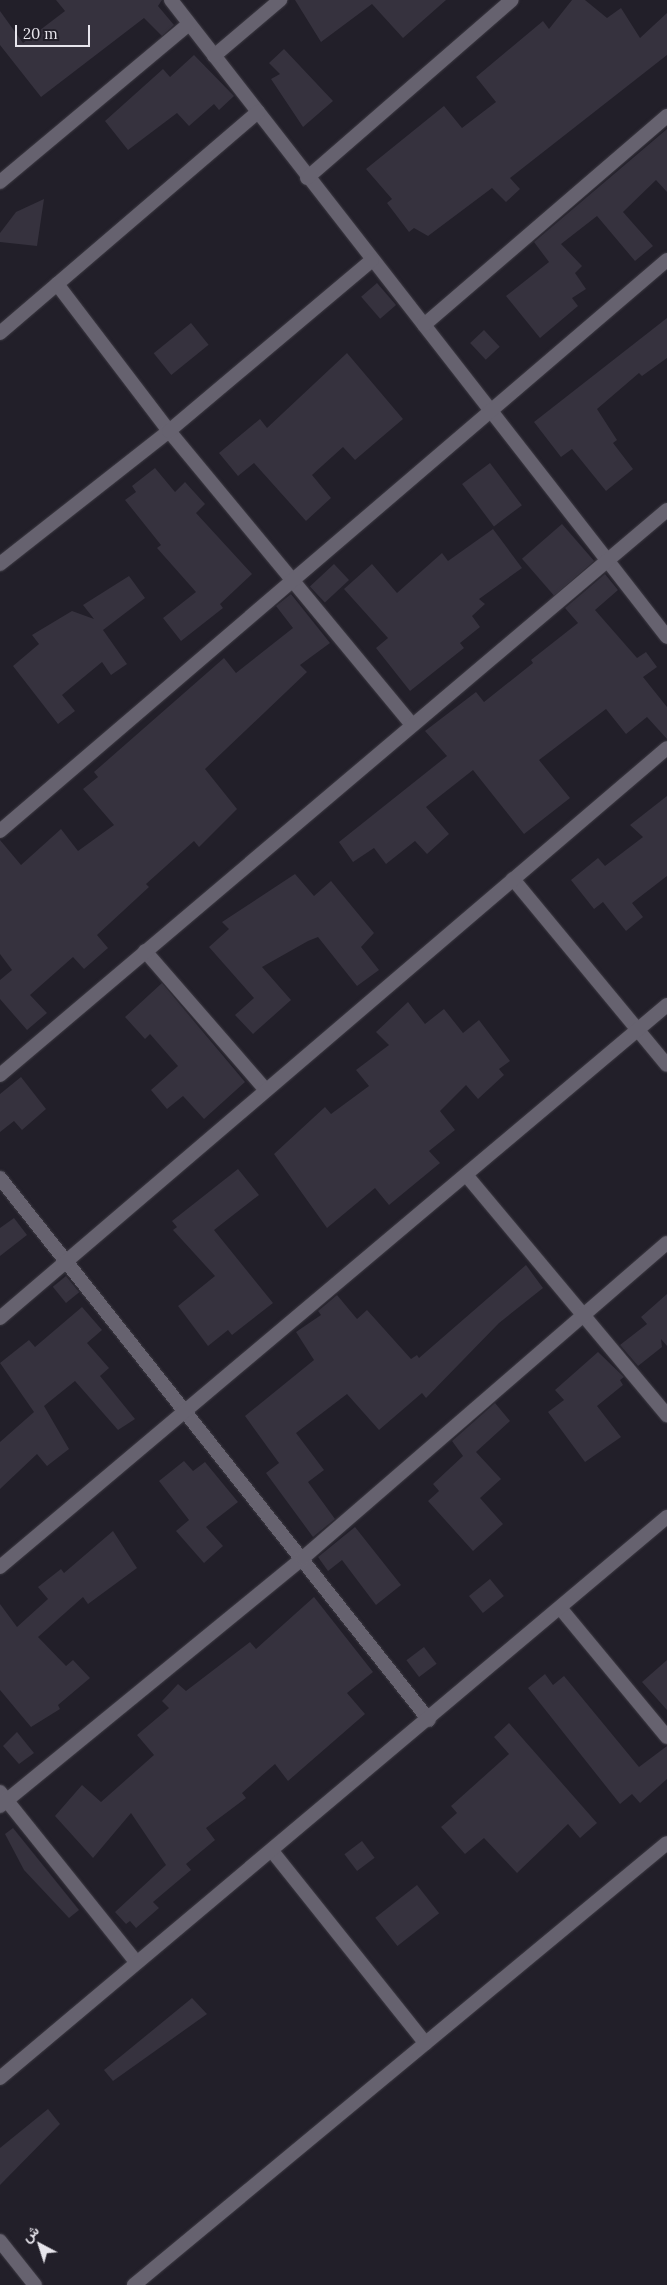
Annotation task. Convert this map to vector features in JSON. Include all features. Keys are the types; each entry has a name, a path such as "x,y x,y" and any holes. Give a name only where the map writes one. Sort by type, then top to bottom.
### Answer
{"street":[{"path":"171,0 307,178 424,325 488,413 608,561 667,638"},
{"path":"214,56 280,0"},
{"path":"307,178 512,0"},
{"path":"0,182 189,24"},
{"path":"0,333 258,112"},
{"path":"424,325 667,116"},
{"path":"1,561 169,431 372,260"},
{"path":"0,831 292,584 667,260"},
{"path":"57,284 169,431 292,584 412,725"},
{"path":"0,1075 667,510"},
{"path":"0,1318 66,1264 266,1089 667,748"},
{"path":"513,879 667,1065"},
{"path":"145,951 266,1089"},
{"path":"0,1567 467,1176 639,1031 667,1005"},
{"path":"467,1176 584,1311 667,1415"},
{"path":"0,1178 66,1264 303,1558 429,1720"},
{"path":"136,1962 2,1799 303,1558 584,1311 667,1243"},
{"path":"0,2078 136,1962 272,1851 561,1609 667,1517"},
{"path":"561,1609 667,1738"},
{"path":"134,2285 667,1843"},
{"path":"272,1851 425,2043"},
{"path":"0,2241 35,2285"}],"building":[{"path":"56,0 162,0 158,6 174,25 162,36 144,18 41,97 0,45 0,11 23,43 65,11"},
{"path":"295,0 446,0 403,38 372,4 321,42"},
{"path":"572,0 585,0 607,18 621,8 640,38 667,13 667,55 510,178 520,189 506,202 492,188 428,236 414,228 409,232 387,203 392,199 366,169 444,106 462,128 496,102 476,77 543,21 549,29"},
{"path":"284,49 333,101 303,127 271,79 280,74 269,63"},
{"path":"194,55 234,96 219,110 214,104 189,126 177,113 128,150 105,121 163,69 170,77"},
{"path":"667,129 667,192 656,180 623,212 653,246 635,261 597,216 561,244 582,266 575,273 586,289 572,298 578,306 540,338 506,296 549,262 534,242"},
{"path":"44,199 37,246 0,242 0,233 16,212"},
{"path":"377,283 396,305 380,319 361,297"},
{"path":"667,318 667,358 642,376 639,373 597,409 617,440 613,443 633,469 606,491 572,449 561,457 534,422"},
{"path":"191,323 209,345 171,375 154,353"},
{"path":"484,330 500,347 486,360 470,343"},
{"path":"347,353 403,419 355,460 343,447 312,475 331,498 306,521 254,463 238,476 219,453 260,419 267,428"},
{"path":"490,463 522,505 494,526 462,484"},
{"path":"155,468 175,492 185,482 205,504 196,513 252,574 220,604 223,608 181,641 163,618 196,592 157,548 161,545 125,500 136,492 132,486"},
{"path":"562,524 594,561 554,596 522,559"},
{"path":"493,529 522,568 479,599 485,604 472,616 480,627 460,643 464,648 410,691 376,648 388,638 344,589 372,564 397,593 442,553 448,561"},
{"path":"334,564 349,580 325,603 310,587"},
{"path":"605,574 618,590 595,610 637,658 646,652 657,667 643,677 667,707 667,739 647,717 626,734 606,709 539,760 570,798 524,834 473,770 426,807 449,834 427,854 415,841 386,864 374,848 353,862 339,842 447,756 425,731 476,692 484,702 533,663 531,660 578,623 565,608"},
{"path":"129,576 145,598 103,630 127,664 111,675 102,662 62,695 75,711 58,724 13,666 39,644 32,635 72,611 94,619 83,605"},
{"path":"291,594 330,643 300,665 307,672 205,769 237,809 199,847 194,841 146,884 149,887 97,935 108,948 84,969 73,957 30,995 47,1013 27,1030 0,999 0,980 12,970 0,954 0,840 21,865 61,829 78,851 114,825 83,789 98,777 94,772 224,658 236,673 293,628 276,606"},
{"path":"667,796 667,876 632,903 643,917 626,931 603,902 594,909 571,880 598,858 605,866 643,837 630,825"},
{"path":"295,874 314,896 331,881 374,933 361,947 379,970 357,986 318,937 308,941 262,967 291,1000 253,1034 235,1015 254,998 209,947 229,929 222,922"},
{"path":"162,983 245,1082 204,1119 183,1096 167,1109 151,1090 178,1066 150,1034 145,1039 125,1017"},
{"path":"408,1002 425,1024 444,1009 463,1033 479,1020 510,1061 499,1069 504,1075 478,1099 466,1085 440,1111 455,1130 429,1151 440,1163 389,1205 375,1188 327,1228 274,1154 325,1107 331,1114 369,1086 356,1070 389,1045 376,1032"},
{"path":"21,1077 46,1109 22,1130 14,1121 0,1132 0,1094"},
{"path":"238,1169 259,1195 214,1230 273,1303 232,1335 228,1330 208,1346 178,1306 215,1276 173,1230 177,1227 172,1221"},
{"path":"14,1218 27,1235 0,1256 0,1228"},
{"path":"526,1265 543,1288 499,1323 426,1398 422,1393 379,1430 347,1394 296,1433 324,1470 308,1482 335,1519 313,1537 266,1473 279,1463 245,1416 314,1360 296,1332 321,1315 318,1311 337,1295 357,1319 367,1310 411,1359 417,1355 419,1358"},
{"path":"66,1276 79,1292 66,1303 53,1287"},
{"path":"667,1294 667,1346 661,1339 662,1347 638,1366 620,1345 647,1324 641,1317"},
{"path":"82,1307 102,1330 87,1343 109,1368 100,1376 135,1419 118,1430 75,1381 44,1406 69,1449 47,1466 37,1454 0,1489 0,1442 34,1412 0,1363 29,1340 35,1347"},
{"path":"598,1352 624,1377 620,1380 623,1385 597,1406 621,1437 585,1462 548,1412 564,1400 555,1390"},
{"path":"495,1403 510,1421 476,1452 501,1479 480,1498 503,1524 473,1551 428,1501 439,1491 433,1484 463,1456 452,1441"},
{"path":"184,1461 193,1471 205,1462 238,1502 206,1527 223,1546 204,1563 176,1531 189,1520 159,1481"},
{"path":"355,1527 401,1585 376,1605 342,1560 328,1571 318,1557"},
{"path":"113,1531 137,1568 88,1604 83,1597 38,1637 66,1666 73,1660 90,1678 58,1705 60,1709 31,1727 0,1690 0,1604 17,1627 48,1599 38,1587 61,1569 64,1573"},
{"path":"490,1579 504,1596 483,1613 469,1596"},
{"path":"314,1597 373,1672 347,1693 365,1714 288,1781 275,1764 242,1793 246,1798 206,1828 215,1840 186,1864 191,1870 153,1902 159,1908 136,1928 130,1921 126,1924 115,1912 166,1865 131,1813 93,1858 55,1816 82,1785 101,1802 154,1755 137,1735 169,1708 162,1701 178,1684 186,1691 250,1642 256,1649"},
{"path":"424,1647 437,1664 419,1677 406,1660"},
{"path":"667,1660 667,1710 642,1682"},
{"path":"545,1674 553,1685 564,1676 639,1767 667,1746 667,1779 640,1803 632,1794 620,1804 528,1688"},
{"path":"509,1723 597,1823 580,1838 568,1824 517,1873 484,1838 465,1854 441,1827 457,1813 451,1806 509,1754 494,1737"},
{"path":"17,1732 34,1753 19,1764 3,1746"},
{"path":"13,1828 79,1910 69,1918 24,1870 5,1834"},
{"path":"362,1841 375,1858 357,1871 344,1854"},
{"path":"417,1885 439,1913 397,1946 375,1918"},
{"path":"192,1998 207,2014 113,2081 104,2070"},
{"path":"48,2109 60,2124 0,2185 0,2148"}]}
